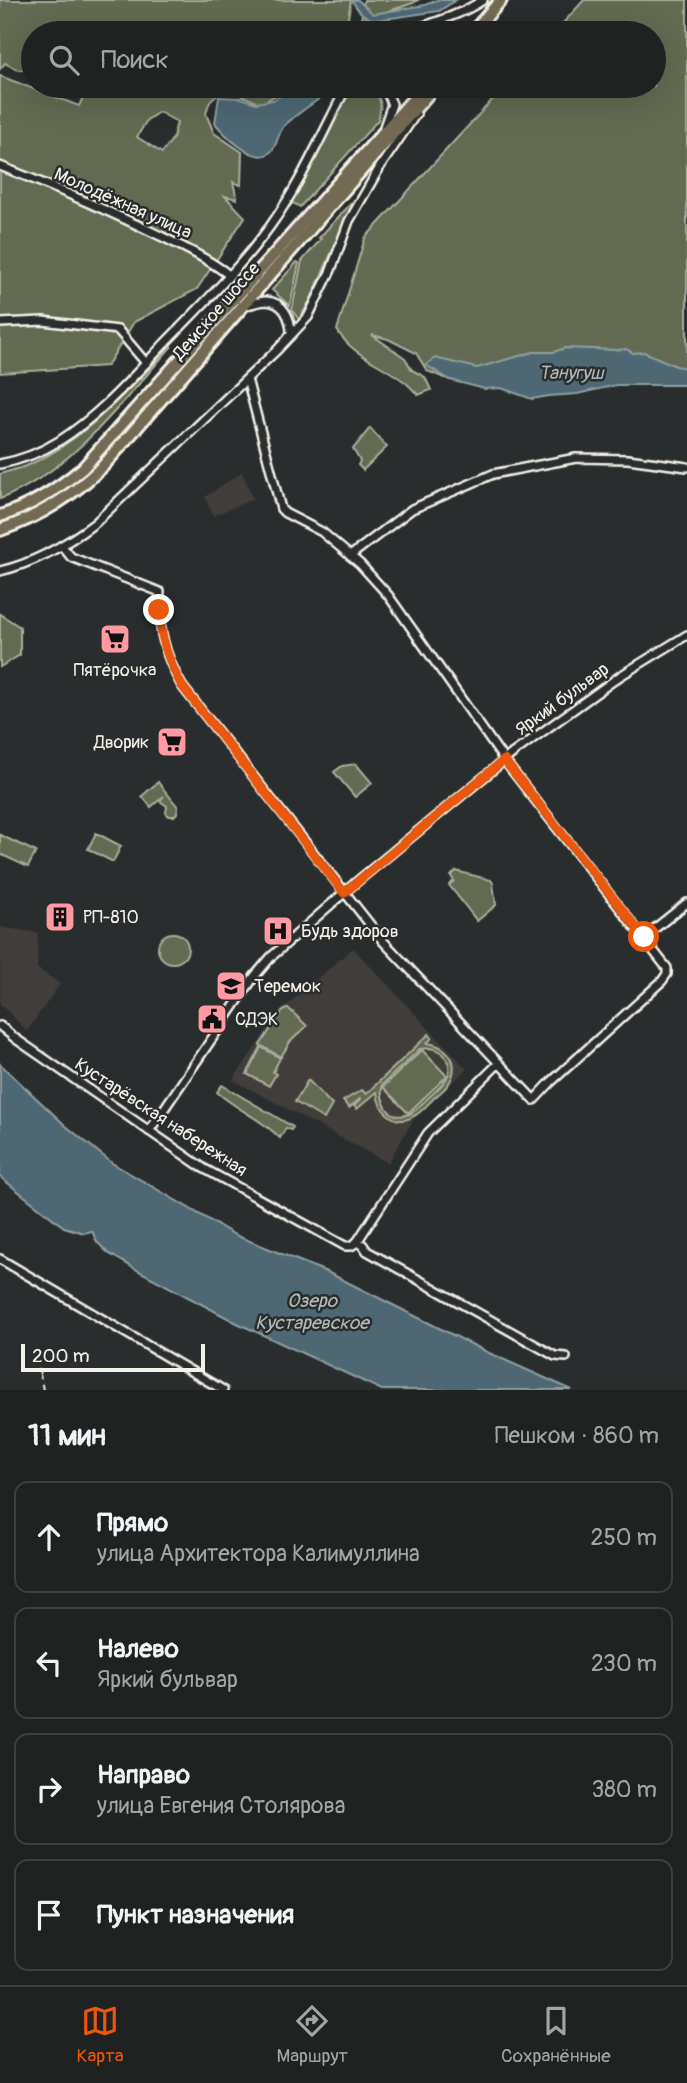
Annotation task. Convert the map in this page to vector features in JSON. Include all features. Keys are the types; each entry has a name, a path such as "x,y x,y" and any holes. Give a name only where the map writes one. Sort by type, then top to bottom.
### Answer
{"main road":[{"path":"483,21 501,0"},
{"path":"491,21 509,0"},
{"name":"Демское шоссе","path":"0,516 39,499 64,484 83,468 414,98"},
{"name":"Демское шоссе","path":"0,530 38,515 82,487 126,442 425,98"}],"street":[{"path":"437,21 483,0"},
{"path":"0,464 40,452 60,440 107,403 229,275 272,223 340,98"},
{"path":"363,156 388,118 392,104 389,98"},
{"path":"0,571 34,560 62,546 111,510 308,317 331,270 349,221 380,167 428,98"},
{"name":"Молодёжная улица","path":"0,166 146,229 203,257 229,275"},
{"path":"243,306 266,301 285,311 291,322 291,334 278,349"},
{"path":"0,323 43,321 118,330 146,363"},
{"path":"62,546 71,557 160,592 161,636 169,661 182,686 384,943 534,1100 662,981 667,974 665,964 504,760 400,609 374,578 322,532 281,509 247,379"},
{"path":"350,556 412,509 493,474 576,458 628,459 687,467"},
{"name":"Яркий бульвар","path":"149,1131 271,957 504,760 620,676 687,635"},
{"path":"644,937 687,903"},
{"name":"Кустарёвская набережная","path":"0,1026 208,1171 345,1246 357,1242 363,1245 367,1251 555,1356 566,1357"},
{"path":"357,1242 428,1133 498,1064"},
{"path":"0,1258 223,1390"}],"shaded area":[{"path":"242,472 253,499 213,516 205,497"},
{"path":"0,927 38,933 37,968 60,984 27,1031 0,1004"},
{"path":"353,948 467,1069 414,1119 388,1163 233,1080 280,1011"}],"green space":[{"path":"0,0 351,0 348,21 21,21 21,70 5,63 0,69"},
{"path":"364,0 418,0 361,20"},
{"path":"584,0 687,0 687,383 450,380 427,371 416,353 388,339 372,335 405,358 412,370 425,377 431,390 418,395 397,376 351,347 337,330 365,238 494,98 666,98 666,21 565,21"},
{"path":"0,76 21,84 21,98 58,98 79,106 83,98 213,98 206,114 214,133 242,152 241,185 233,182 237,199 225,196 245,217 197,289 134,322 107,366 0,373","holes":["159,112 177,122 173,138 162,153 137,137 147,120"]},
{"path":"247,98 271,98 260,104"},
{"path":"345,98 379,98 378,120 300,207 293,203 287,209"},
{"path":"355,199 312,297 299,320 292,310 302,261"},
{"path":"297,262 299,263 290,306 272,290"},
{"path":"172,346 115,412 73,453 26,487 0,499 0,474 31,464 70,441 106,411"},
{"path":"370,428 387,447 363,470 358,465 360,461 353,449"},
{"path":"0,614 20,627 20,655 0,667"},
{"path":"356,764 372,783 355,797 334,772 342,766"},
{"path":"158,782 178,807 174,816 166,813 167,806 160,801 164,796 151,807 142,796"},
{"path":"96,833 121,846 113,862 88,849"},
{"path":"0,835 36,852 28,867 0,854"},
{"path":"456,871 491,880 493,883 496,905 477,921 449,885 454,881 451,876"},
{"path":"173,933 184,937 188,948 184,959 173,963 162,959 158,948 162,937"},
{"path":"288,1008 307,1026 290,1042 281,1057 260,1045 282,1012"},
{"path":"429,1034 432,1038 427,1043 439,1046 452,1058 454,1070 449,1083 422,1110 407,1119 394,1118 384,1111 377,1092 357,1109 354,1106 361,1098 349,1108 343,1101 362,1090 366,1094","holes":["420,1049 440,1051 447,1060 447,1077 412,1113 402,1116 391,1113 382,1097 382,1085"]},
{"path":"261,1047 280,1058 273,1072 276,1074 269,1086 247,1074"},
{"path":"422,1050 447,1076 408,1113 383,1087"},
{"path":"308,1080 332,1105 324,1119 295,1102"},
{"path":"222,1085 293,1127 291,1130 286,1128 280,1138 217,1092"}],"water":[{"path":"352,0 358,0 373,14 425,5 437,0 456,0 439,11 377,20 362,13"},
{"path":"219,98 241,98 256,103 320,98 284,126 274,148 268,154 261,156 247,151 215,123"},
{"name":"Танугуш","path":"565,348 644,352 687,368 687,385 616,385 577,394 532,399 501,388 485,389 450,380 426,365 435,358 477,368 533,352 554,352"},
{"name":"Озеро Кустаревское","path":"0,1064 66,1126 112,1163 235,1235 329,1273 489,1353 572,1390 382,1390 237,1323 135,1269 108,1253 97,1242 92,1231 84,1233 64,1227 0,1177"}],"railway":[{"path":"39,1369 43,1390"}],"place":[{"name":"Пятёрочка","path":"115,639"},
{"name":"Дворик","path":"172,742"},
{"name":"РП-810","path":"60,917"},
{"name":"Будь здоров","path":"278,931"},
{"name":"Теремок","path":"231,986"},
{"name":"СДЭК","path":"212,1019"}],"route":[{"path":"159,610 161,636 166,653 182,686 344,893 504,760 644,937"}]}
